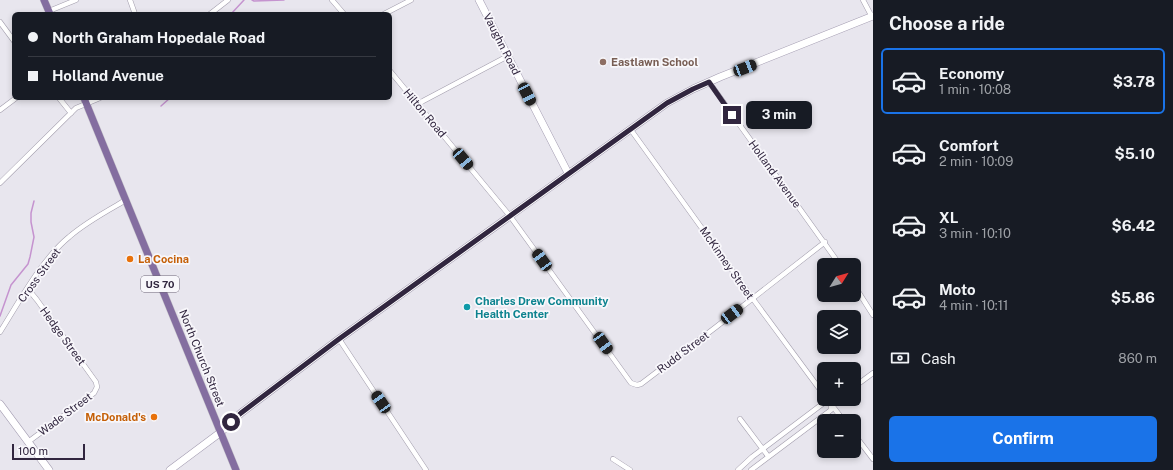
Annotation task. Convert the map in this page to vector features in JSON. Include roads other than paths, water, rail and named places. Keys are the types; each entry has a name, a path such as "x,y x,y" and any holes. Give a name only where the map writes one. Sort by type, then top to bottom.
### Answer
{"main road":[{"path":"44,0 49,12"},
{"name":"North Church Street","path":"85,100 236,470"}],"street":[{"path":"51,12 76,0"},
{"path":"130,0 134,12"},
{"path":"332,0 342,12"},
{"path":"388,12 411,0"},
{"name":"Vaughn Road","path":"479,0 568,173"},
{"path":"170,470 221,432 241,413 339,339 667,103 709,82 873,17 863,0"},
{"path":"212,12 225,1"},
{"path":"0,22 12,37"},
{"path":"418,104 508,56"},
{"name":"Hilton Road","path":"392,73 510,216 631,383 634,384"},
{"name":"Holland Avenue","path":"709,82 835,258"},
{"path":"0,110 13,100"},
{"path":"61,100 71,113"},
{"path":"0,183 85,100"},
{"name":"McKinney Street","path":"631,130 817,386"},
{"name":"Cross Street","path":"0,332 51,255 68,237 126,200"},
{"name":"Rudd Street","path":"634,384 641,384 753,299 824,242"},
{"name":"Hedge Street","path":"28,289 97,384"},
{"path":"861,296 873,315"},
{"path":"339,339 426,470"},
{"path":"861,382 873,373"},
{"name":"Wade Street","path":"28,442 94,393 97,390 97,384"},
{"path":"0,404 49,470"},
{"path":"738,470 752,457 821,406"},
{"path":"751,470 831,410 831,406"},
{"path":"833,406 839,414"},
{"path":"740,419 768,456"},
{"path":"861,443 873,459"},
{"path":"613,459 630,470"}],"waterway":[{"path":"233,12 244,0"},
{"path":"252,0 284,0"},
{"path":"161,106 168,100"},
{"path":"0,316 11,285 28,264 34,237 31,222 31,213 34,201"}],"place":[{"name":"Eastlawn School","path":"603,62"},
{"name":"La Cocina","path":"130,259"},
{"name":"Charles Drew Community Health Center","path":"467,307"},
{"name":"McDonald's","path":"154,417"}]}
